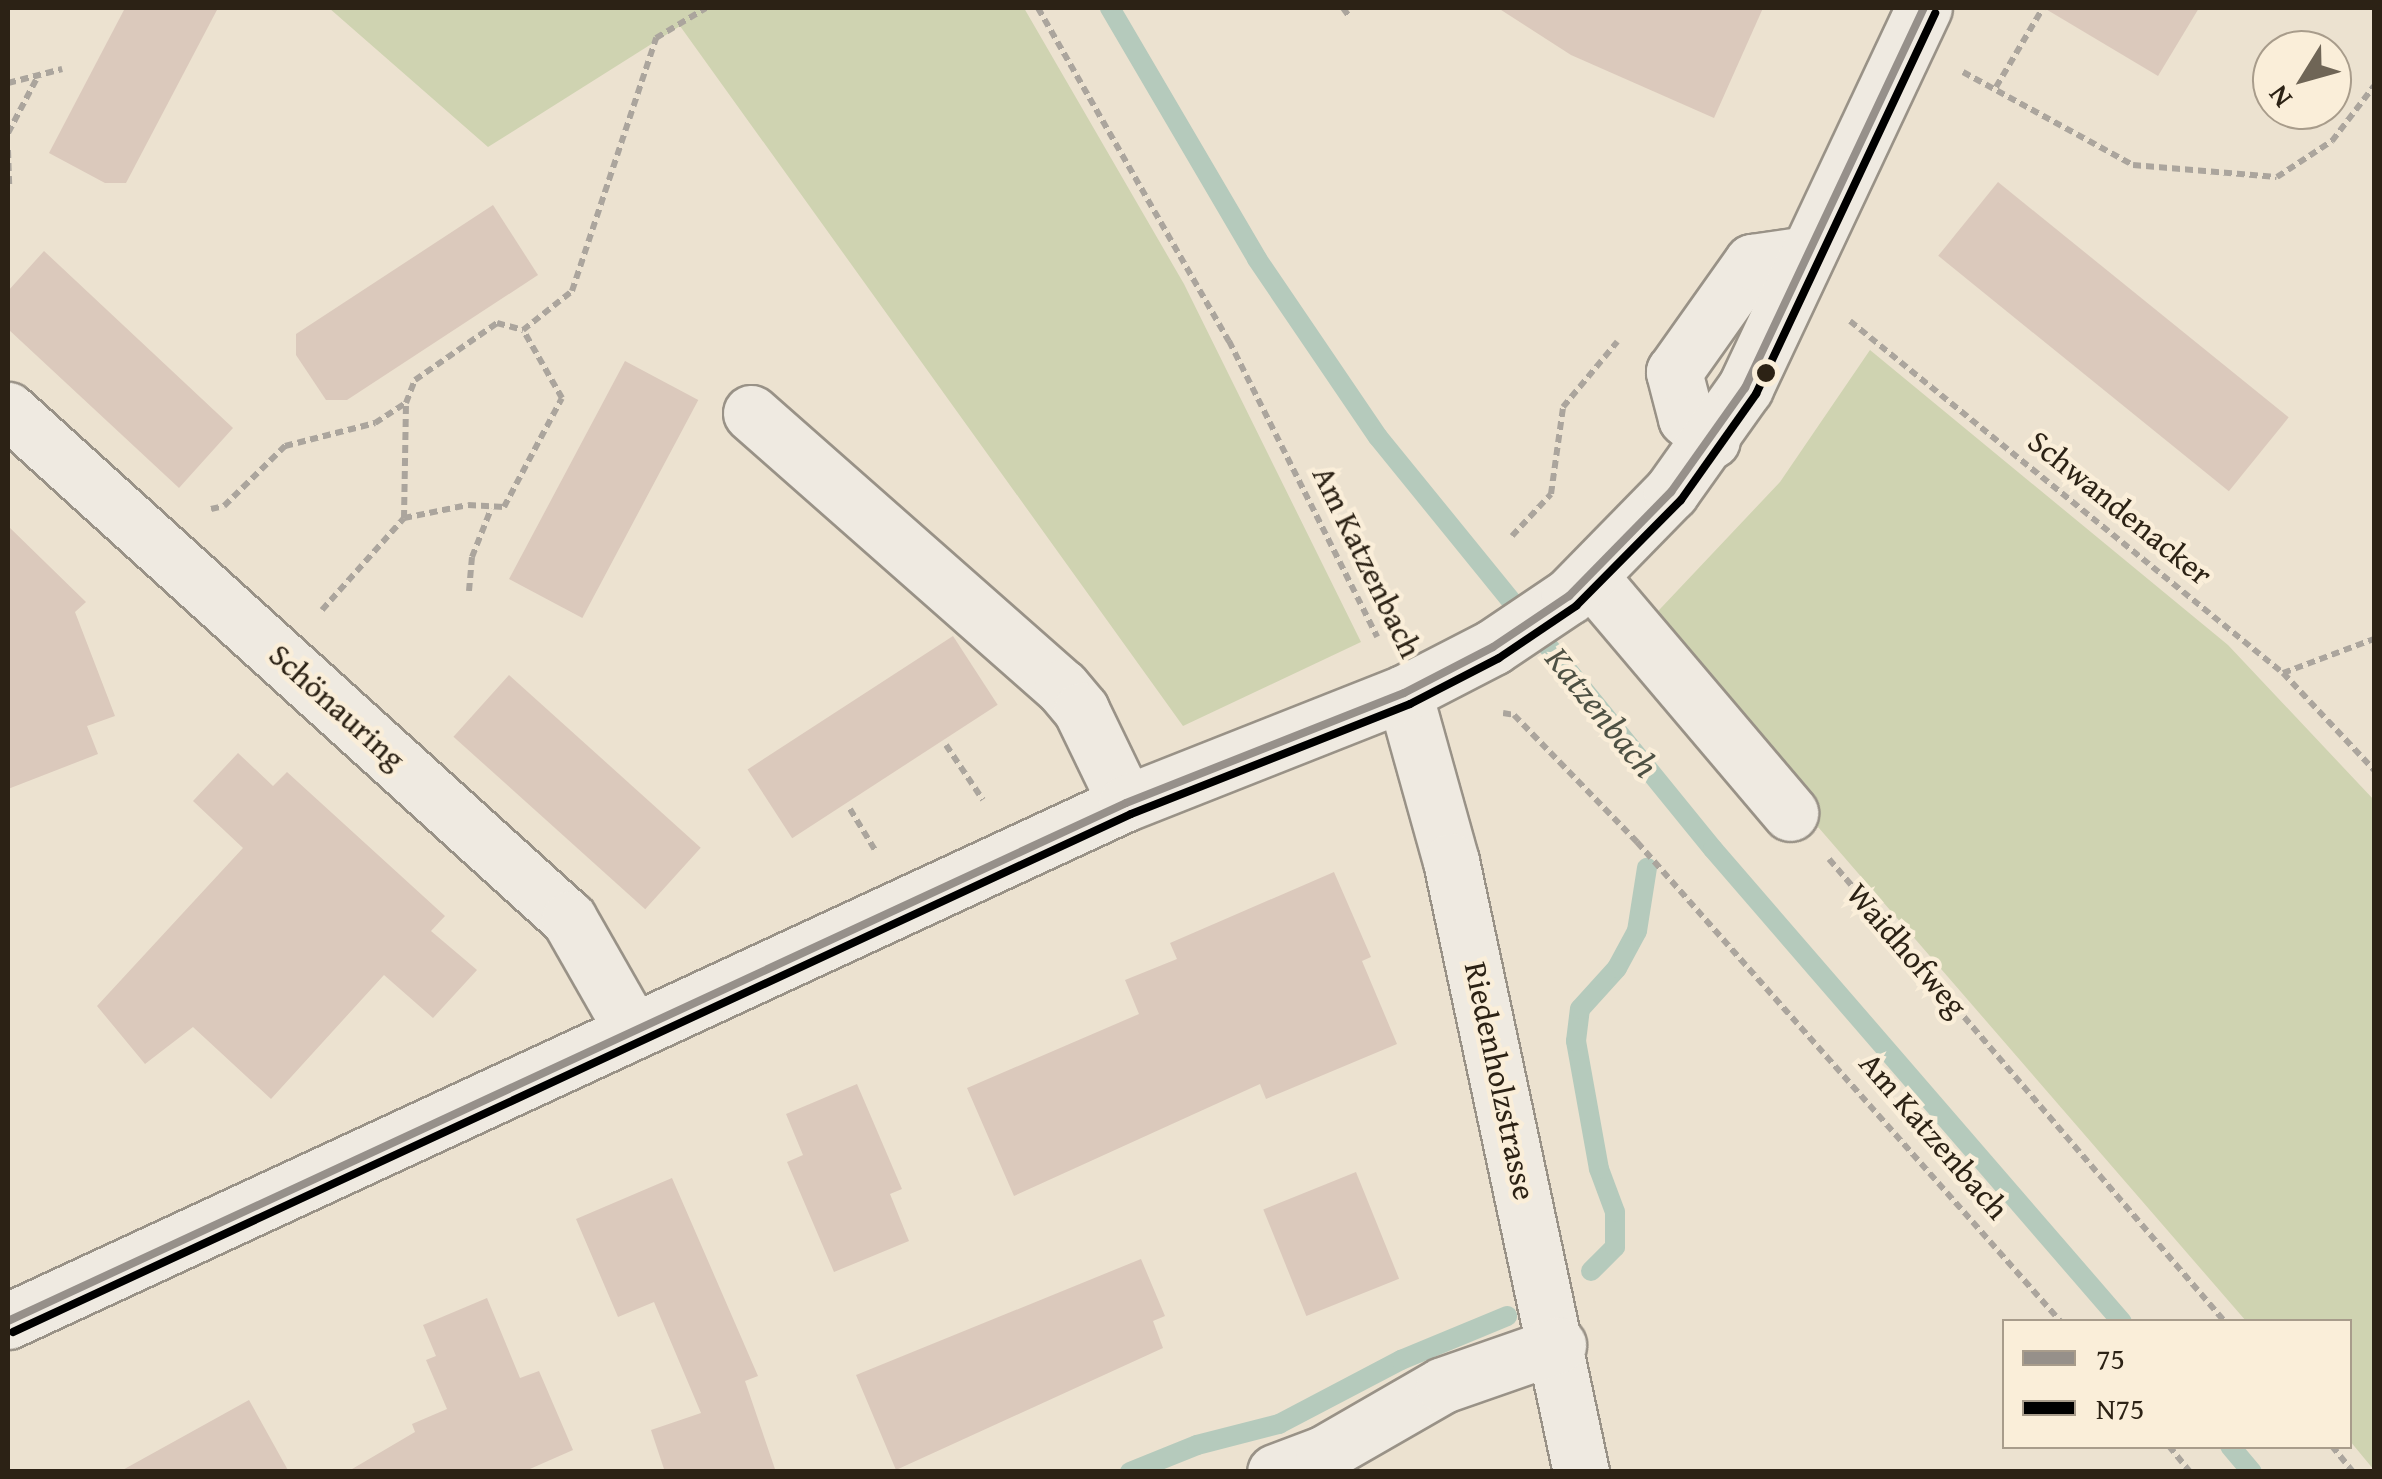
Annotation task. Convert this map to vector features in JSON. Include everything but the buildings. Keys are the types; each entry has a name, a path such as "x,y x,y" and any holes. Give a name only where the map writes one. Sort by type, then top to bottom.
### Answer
{"street":[{"path":"8,1321 1126,803 1404,693 1493,647 1580,587 1712,440 1745,388 1924,8"},
{"name":"Schönauring","path":"8,410 569,919 633,1031"},
{"path":"751,413 1062,687 1082,710 1126,803"},
{"path":"1580,587 1790,813"},
{"name":"Riedenholzstrasse","path":"1404,693 1451,861 1558,1345 1581,1472"},
{"path":"1275,1472 1323,1454 1443,1385 1558,1345"}],"path":[{"path":"523,330 572,291 656,38 706,8"},
{"name":"Am Katzenbach","path":"1038,8 1230,341 1404,693"},
{"path":"1996,88 2043,8"},
{"path":"8,82 36,80 62,69"},
{"path":"1962,72 2133,165 2278,178 2332,141 2374,86"},
{"path":"8,133 36,80"},
{"path":"8,150 10,185"},
{"name":"Schwandenacker","path":"1850,321 2283,673 2374,770"},
{"path":"316,616 404,518 468,505 504,507 562,398 523,330 497,323 415,380 406,403 404,518"},
{"path":"192,514 224,506 284,446 375,423 406,403"},
{"path":"469,591 472,557 490,509"},
{"path":"2283,673 2374,640"},
{"name":"Am Katzenbach","path":"1496,712 1514,715 1663,870 2058,1319"},
{"path":"946,745 986,805"},
{"path":"850,809 876,854"},
{"name":"Waidhofweg","path":"1790,813 2222,1319"},
{"path":"2171,1449 2190,1472"},
{"path":"2334,1449 2353,1472"}],"green space":[{"path":"329,8 1024,8 1184,284 1361,642 1183,726 680,26 488,147"},
{"path":"1870,350 2228,645 2374,800 2374,1470 2352,1443 2352,1319 2244,1319 1644,626 1780,482"}],"waterway":[{"name":"Katzenbach","path":"1110,8 1257,259 1378,437 1713,849 2119,1319"},
{"path":"1591,1271 1615,1247 1615,1212 1599,1169 1576,1041 1580,1009 1617,968 1637,931 1647,868"},
{"path":"1130,1472 1197,1445 1279,1424 1401,1360 1507,1316"},
{"name":"Katzenbach","path":"2233,1449 2252,1472"}],"transit line":[{"name":"75","path":"8,1321 1126,803 1404,693 1493,647 1569,596 1671,492 1745,388 1924,8"},
{"name":"N75","path":"13,1332 1131,814 1410,704 1499,658 1576,606 1681,500 1756,394 1935,13"}]}
